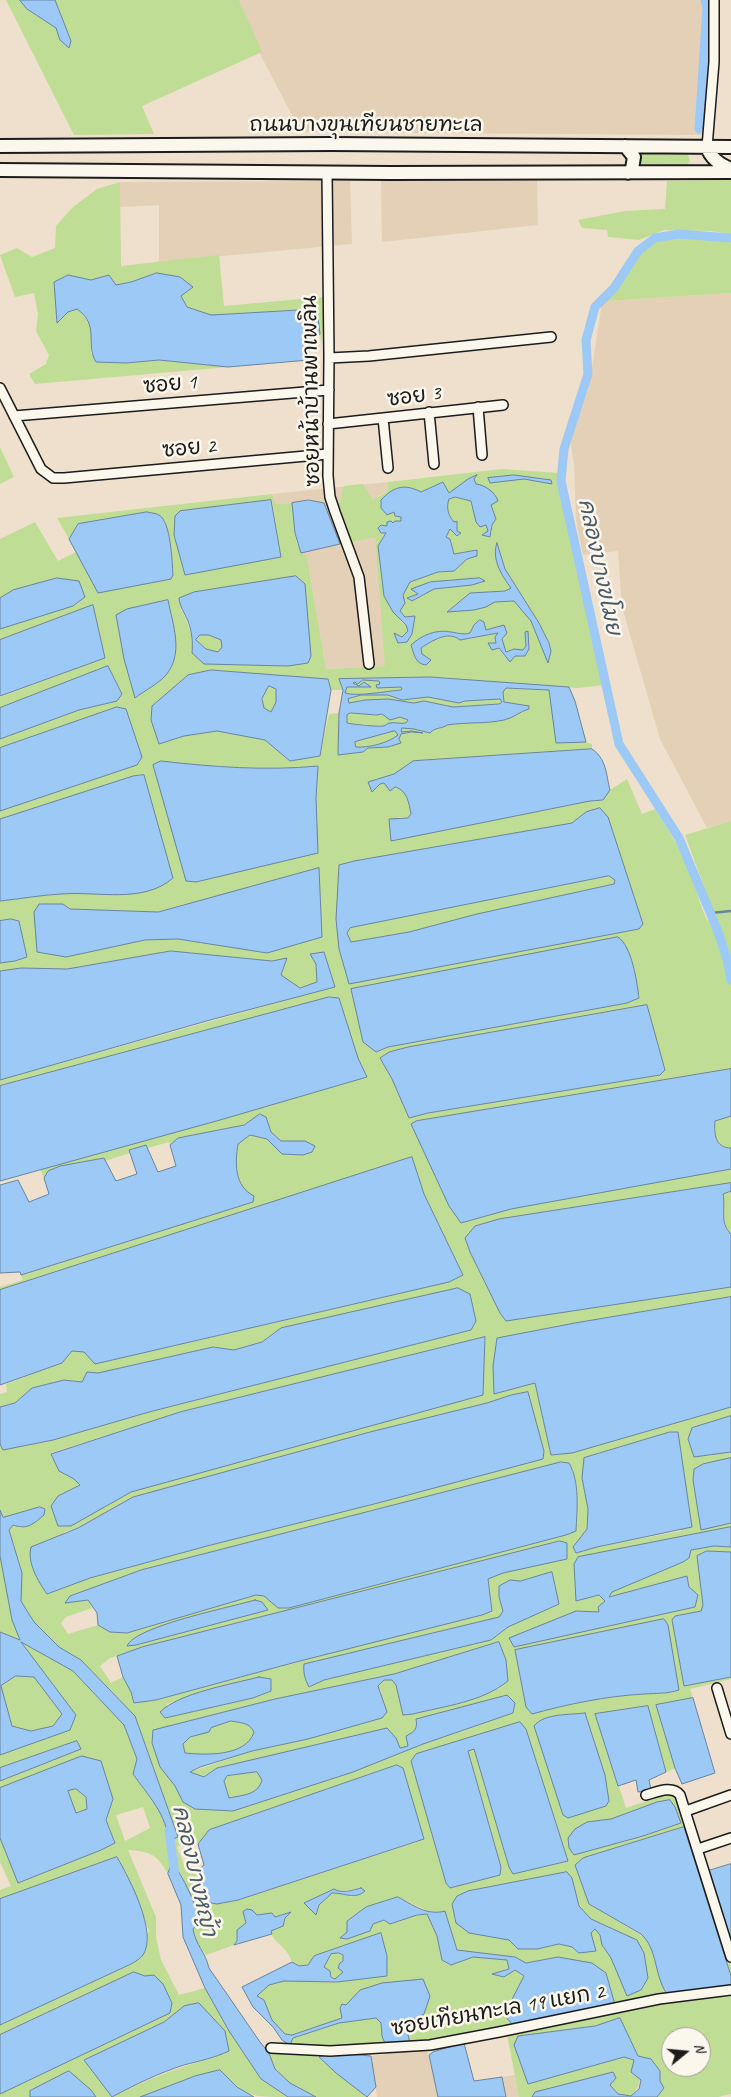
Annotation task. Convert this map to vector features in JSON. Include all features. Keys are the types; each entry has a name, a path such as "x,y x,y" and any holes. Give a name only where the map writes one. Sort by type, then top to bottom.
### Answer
{"main road":[{"name":"ถนนบางขุนเทียนชายทะเล","path":"0,146 331,144 731,148"},
{"path":"625,146 634,157 632,169 628,173"},
{"path":"707,147 710,156 731,171"},
{"path":"0,170 628,173 731,171"}],"street":[{"path":"707,147 713,70 714,0"},
{"name":"ซอยหน้าบ้านพาเพลิน","path":"327,172 328,454 330,497 359,577 368,664"},
{"path":"329,358 369,356 551,337"},
{"path":"0,388 14,416"},
{"name":"ซอย 1","path":"14,416 329,390"},
{"name":"ซอย 3","path":"328,424 503,405"},
{"path":"478,407 482,455"},
{"path":"429,412 434,464"},
{"name":"ซอย 2","path":"14,416 41,470 53,478 328,454"},
{"path":"383,418 388,468"},
{"path":"717,1688 728,1711 731,1734"},
{"path":"646,1795 672,1789 676,1790 680,1795 731,1957"},
{"path":"686,1811 731,1795"},
{"path":"698,1849 731,1838"},
{"name":"ซอยเทียนทะเล 19 แยก 2","path":"271,2048 330,2051 430,2045 659,1999 731,1990"}],"shaded area":[{"path":"239,0 708,0 703,135 301,132 261,56"},
{"path":"350,181 352,244 159,262 159,205 120,207 120,182"},
{"path":"381,181 537,181 538,225 382,242"},
{"path":"731,293 731,821 707,828 660,739 622,607 618,551 583,555 576,520 574,464 570,438 589,387 602,303 607,301"},
{"path":"388,482 388,491 378,496 375,536 386,666 326,669 307,557 301,553 340,544 292,503 276,504 272,494"},
{"path":"427,2049 438,2097 377,2097 371,2056"},
{"path":"515,2075 519,2097 506,2097 502,2077"}],"green space":[{"path":"6,0 20,0 27,9 56,28 60,40 71,41 55,0 239,0 262,52 142,106 154,134 74,135"},
{"path":"687,151 690,161 687,165 638,164 637,152"},
{"path":"731,180 731,234 710,231 664,230 639,240 608,237 607,230 582,228 578,220 625,211 665,209 667,181"},
{"path":"120,182 121,266 219,255 224,306 323,297 325,311 321,343 317,309 210,315 187,307 180,296 157,273 116,285 109,275 91,280 68,275 57,323 68,312 77,309 82,313 89,324 92,341 91,354 126,363 159,360 228,367 35,384 29,374 46,364 49,355 36,331 38,314 34,293 15,297 0,255 17,248 32,257 55,248 56,226 73,207 97,189"},
{"path":"677,237 731,242 731,293 607,301 641,253 655,241"},
{"path":"0,447 14,477 0,484"},
{"path":"502,469 559,473 572,553 604,685 578,688 430,677 340,679 343,690 331,690 328,679 211,670 188,675 152,706 159,744 184,736 217,731 265,740 290,761 320,756 329,714 339,713 338,755 363,752 368,748 388,747 400,743 401,734 414,732 401,732 402,728 430,733 447,725 507,719 523,710 522,705 504,702 503,692 506,688 549,690 552,705 583,741 592,744 592,749 413,761 394,774 378,780 377,788 380,784 384,783 392,788 401,789 409,800 411,814 408,818 399,817 391,840 603,800 610,790 627,779 642,814 655,809 674,840 691,874 708,922 712,908 685,835 731,821 731,1069 416,1121 461,1223 511,1209 731,1169 731,1183 499,1219 475,1226 466,1238 470,1252 500,1313 506,1321 731,1287 731,1297 497,1338 494,1393 535,1383 551,1455 572,1453 731,1407 731,1416 692,1428 708,1456 731,1452 731,1458 703,1464 694,1469 693,1479 701,1530 731,1523 731,1527 695,1535 576,1601 599,1595 605,1601 599,1612 588,1612 596,1629 695,1607 687,1576 609,1597 612,1592 691,1550 714,1546 731,1547 731,1552 707,1551 697,1556 703,1605 701,1611 675,1616 684,1686 731,1677 731,1679 690,1689 693,1698 656,1705 675,1768 666,1772 648,1706 595,1714 626,1808 670,1793 678,1800 731,1966 731,1976 684,1827 583,1858 575,1865 589,1904 728,1987 731,1985 731,1988 615,2005 606,1973 558,1957 526,1963 515,1957 457,1950 445,1911 435,1914 397,1897 366,1907 347,1920 347,1933 340,1938 384,1920 390,1924 417,1915 427,1914 437,1936 442,1960 451,1965 473,1957 507,1960 509,1969 494,1974 515,1970 524,1977 504,2015 514,2026 435,2041 410,2043 407,2031 412,2020 424,2014 423,1979 360,1990 346,2006 342,2004 340,2008 342,2018 292,2035 285,2034 272,2020 264,2000 257,1996 268,1985 284,1981 337,1982 387,1976 381,1933 314,1956 308,1965 299,1966 292,1962 290,1956 275,1940 270,1931 290,1912 275,1917 272,1913 257,1915 252,1910 244,1912 246,1923 234,1945 206,1955 196,1942 193,1929 194,1904 183,1877 172,1863 168,1874 160,1862 152,1855 128,1850 156,1917 156,1936 161,1960 179,1995 205,1988 229,2031 261,2079 288,2097 265,2097 250,2094 237,2086 220,2071 195,2076 140,2097 113,2097 96,2097 91,2090 30,2091 30,2097 0,2097 0,2094 169,2013 145,1976 134,1972 0,2035 0,2025 131,1964 149,1931 126,1873 117,1857 0,1899 0,1890 11,1886 0,1862 0,1838 19,1883 101,1850 115,1842 106,1820 113,1799 82,1756 0,1789 0,1781 81,1749 77,1741 0,1768 0,1755 70,1730 76,1715 20,1641 73,1671 124,1725 137,1759 133,1774 161,1813 165,1822 168,1840 178,1837 135,1716 81,1660 59,1647 34,1622 21,1601 22,1573 9,1530 13,1525 20,1528 40,1507 3,1517 0,1510 0,1444 4,1450 53,1440 149,1412 471,1330 473,1308 470,1295 281,1328 262,1342 234,1350 213,1347 98,1373 87,1372 83,1382 64,1380 32,1388 15,1403 0,1407 0,1394 7,1392 6,1384 61,1363 72,1351 166,1348 449,1282 463,1275 424,1194 412,1158 0,1290 0,1287 23,1280 21,1275 253,1202 240,1184 238,1177 236,1163 238,1144 250,1135 267,1139 282,1154 305,1141 281,1141 271,1132 266,1117 260,1114 244,1125 178,1138 170,1145 169,1142 148,1148 146,1145 129,1150 130,1153 105,1161 103,1158 48,1171 44,1178 40,1169 220,1120 367,1077 358,1058 339,999 329,997 0,1086 0,1080 334,987 324,952 316,964 317,982 300,988 281,975 287,958 272,961 171,951 67,969 21,968 0,971 0,963 15,961 27,956 19,921 11,919 0,921 0,901 62,893 144,775 133,776 0,819 0,811 137,765 117,707 0,748 0,739 79,710 117,701 122,693 108,667 0,708 0,697 105,658 93,605 0,640 0,539 35,522 58,561 76,552 99,593 173,575 171,546 165,521 147,512 78,524 69,539 57,518 272,494 276,504 292,503 296,540 307,557 326,669 385,666 375,537 351,542 339,505 344,486 363,484 373,500 388,491 388,482","holes":["476,475 474,479 476,485 493,502 491,504 496,519 492,525 492,533 488,531 486,524 476,522 471,501 454,497 449,499 448,511 454,522 457,521 457,531 450,529 446,538 450,539 454,554 476,550 454,571 438,572 410,582 403,595 400,611 404,617 414,616 412,634 406,642 398,643 395,633 402,637 408,631 406,625 402,623 384,596 378,546 386,532 381,533 378,528 381,525 387,526 402,521 401,517 394,512 421,492 443,482 449,494","272,500 281,557 179,549 174,535","497,544 505,569 539,623 549,643 551,651 548,661 531,621 514,601 495,602 447,611 470,593 505,591 512,588 496,562","484,581 472,585 434,589 412,601 408,598 419,594 412,589 430,582","180,608 288,666 192,653 192,641 186,619","474,625 486,630 504,625 502,639 505,652 514,649 523,651 526,646 525,632 529,649 515,656 505,657 498,648 489,643 496,643 499,633 469,639 449,635 433,640 421,648 422,654 416,659 411,645 420,638 435,632 470,633","161,761 220,767 318,766 316,798","586,812 639,929 349,983 339,949 339,865 572,823","63,904 70,909 158,912 184,904 267,953 178,939 145,940 66,957","367,985 627,1003 388,1047 376,1052 351,990","647,1005 665,1070 660,1075 428,1113 409,1118 392,1079 380,1058 389,1052 408,1047","485,1337 131,1492 103,1508 58,1496 81,1485 59,1471 51,1453 180,1412","528,1393 544,1451 378,1503 90,1578 47,1594 64,1532 78,1528 133,1497 370,1432 487,1403 511,1395","670,1432 677,1432 681,1455 681,1531 597,1547 576,1553 573,1547 587,1529 588,1509 582,1478 599,1453","561,1462 569,1463 575,1478 577,1495 576,1530 566,1535 289,1608 278,1608 264,1596 256,1595 127,1633 110,1632 98,1625 68,1634 61,1623 66,1617 92,1608 88,1600 70,1596 141,1570","560,1541 567,1543 488,1579 492,1610 156,1700 134,1703 131,1692 123,1677 111,1683 100,1666 110,1658 142,1647","552,1572 559,1604 508,1627 491,1640 324,1680 310,1687 305,1678 304,1664 499,1617 503,1611 499,1597 510,1580 520,1581","499,1642 506,1660 508,1681 498,1689 396,1685 392,1680 384,1680 378,1686 382,1693 308,1739 252,1751 190,1772 204,1777 217,1768 271,1756 396,1738 400,1749 408,1746 417,1725 416,1719 515,1703 513,1713 463,1731 214,1809 198,1809 187,1804 160,1767 171,1725 275,1699 394,1674","515,1650 679,1690 675,1692 602,1699 532,1714 526,1707","259,1677 271,1691 253,1698 165,1718 167,1704 211,1689","526,1729 568,1861 513,1874 509,1867 474,1749 468,1750 501,1866 500,1875 450,1888 446,1883 411,1761","396,1765 403,1768 423,1840 238,1900 217,1904 206,1902 197,1871 187,1872 177,1847 193,1838 198,1844 209,1830","657,1802 681,1823 643,1836 574,1855 587,1822 611,1819","143,1807 150,1828 125,1841 116,1815","567,1872 574,1884 579,1906 591,1919 611,1928 627,1995 611,1957 602,1945 600,1935 595,1929 579,1953 572,1947 559,1944 537,1949 518,1949 509,1940 495,1937 457,1896 468,1891","361,1888 352,1897 344,1893 332,1893","332,1893 319,1905 316,1915 304,1903","184,2006 216,2057 163,2074 113,2097 84,2060 164,2022"]},
{"path":"200,635 209,635 221,640 222,646 218,652 206,649 196,640"},
{"path":"363,680 379,681 382,687 401,687 402,689 364,694 345,693 346,687 370,687 355,685 353,683 355,682 356,684"},
{"path":"269,686 276,689 276,702 271,712 264,708 262,699"},
{"path":"362,695 388,695 402,700 428,697 459,703 501,699 502,702 499,704 452,707 424,701 414,703 388,699 365,700 349,704 348,699"},
{"path":"357,713 382,714 408,720 406,723 373,728 365,724 351,725 347,723 347,715"},
{"path":"395,731 398,735 384,743 367,747 356,747 355,742"},
{"path":"609,876 615,880 614,884 477,914 409,932 351,942 347,933 350,928"},
{"path":"731,1116 731,1148 722,1146 719,1143 715,1135 715,1121"},
{"path":"731,1191 731,1234 724,1220 723,1194"},
{"path":"0,1556 20,1641 0,1632"},
{"path":"16,1676 34,1677 62,1714 53,1726 31,1731 12,1726 1,1686"},
{"path":"231,1721 247,1725 254,1732 242,1747 224,1753 185,1753 183,1744 190,1737 209,1732 211,1728"},
{"path":"258,1772 262,1780 257,1789 249,1794 229,1798 224,1781 228,1776"},
{"path":"76,1788 86,1797 87,1809 75,1813 68,1791"},
{"path":"339,1953 343,1956 343,1972 335,1979 324,1967 331,1954"},
{"path":"731,1993 731,2094 718,2097 657,2097 664,2088 660,2081 660,2071 651,2059 638,2057 620,2018 595,2026 519,2036 528,2084 624,2057 635,2061 640,2080 630,2097 618,2094 610,2085 535,2092 532,2097 519,2097 507,2034 659,2003 717,1997"},
{"path":"376,2018 381,2023 382,2036 386,2046 297,2047 290,2045 293,2038 339,2023"},
{"path":"269,2053 303,2054 319,2057 366,2097 316,2097 290,2083 275,2069"}],"water":[{"path":"20,0 55,0 71,41 69,48 60,40 56,28 27,9"},
{"path":"157,273 180,277 193,287 181,296 187,307 211,315 317,309 320,334 309,344 309,360 228,367 159,360 126,363 96,362 93,355 90,328 84,315 77,309 68,312 57,323 54,282 68,275 91,280 109,275 116,285"},
{"path":"477,475 474,479 476,484 489,490 498,501 491,505 496,519 492,525 490,537 482,535 488,531 486,525 480,527 476,522 471,501 455,497 449,499 449,514 454,522 457,521 457,531 461,533 457,536 450,529 446,537 450,539 454,554 477,550 477,556 467,559 454,571 438,572 410,582 403,595 405,603 400,611 405,617 415,616 412,634 407,642 398,643 394,633 402,637 408,631 406,625 393,612 384,596 378,546 386,533 381,533 378,528 381,525 387,526 387,522 401,521 401,517 395,516 394,512 387,515 381,508 381,500 394,489 404,487 421,492 443,482 449,493 468,479"},
{"path":"514,475 551,480 552,484 524,479 490,483 488,478"},
{"path":"271,500 281,557 185,575 174,535 175,516 180,511"},
{"path":"309,500 324,503 340,544 301,553 295,533 292,503"},
{"path":"147,512 159,515 166,525 171,552 173,575 171,579 98,593 69,539 78,524"},
{"path":"497,543 505,569 539,623 549,643 551,651 548,663 531,621 514,601 495,602 474,610 447,612 470,593 505,591 511,588 496,561"},
{"path":"296,576 305,584 311,656 308,663 288,666 204,664 192,653 190,629 179,598 194,592","holes":["200,635 209,635 221,640 222,647 218,652 206,649 196,640"]},
{"path":"57,578 79,581 85,597 73,606 0,629 0,598 13,590"},
{"path":"480,578 485,581 472,585 434,589 412,601 407,598 418,594 411,589 430,582"},
{"path":"168,600 176,639 175,658 166,675 135,698 124,659 116,615 127,609"},
{"path":"93,605 105,658 0,696 0,640"},
{"path":"480,620 484,622 486,630 504,625 507,633 502,639 506,652 514,649 523,650 526,646 525,632 528,631 529,649 525,656 515,656 510,662 499,648 492,650 488,643 496,643 495,637 498,633 460,640 455,637 445,636 421,648 422,654 431,660 426,665 419,663 411,645 420,638 440,631 470,633 474,625"},
{"path":"108,666 122,694 117,701 79,710 0,739 0,708"},
{"path":"211,670 328,679 331,690 320,756 290,761 265,740 217,731 184,736 159,744 151,720 152,706 188,675","holes":["269,686 276,689 276,702 271,712 264,708 262,699"]},
{"path":"430,677 569,687 575,701 586,742 556,743 549,690 506,688 503,692 504,702 529,706 529,709 504,720 447,725 430,733 402,728 401,732 412,731 423,733 411,732 401,734 399,739 401,743 388,747 368,748 363,752 338,755 339,713 343,690 339,679","holes":["363,680 379,681 380,684 376,685 377,688 401,687 402,689 364,694 345,693 347,687 371,687 364,682 359,686 353,683 357,684","362,695 388,695 402,700 428,697 459,703 500,699 502,702 499,704 453,707 424,701 414,703 388,699 349,703 348,699","351,713 382,714 390,720 400,717 408,720 406,723 388,723 384,726 371,726 347,723 347,715","395,731 398,735 384,743 372,746 356,747 355,742"]},
{"path":"117,707 126,709 142,757 137,765 0,811 0,748"},
{"path":"592,749 601,758 607,773 610,790 603,800 391,841 389,819 408,818 411,814 407,798 402,791 395,787 390,791 384,783 380,784 372,792 368,782 394,774 413,761"},
{"path":"161,761 240,768 318,766 316,798 318,853 196,882 186,881 153,765"},
{"path":"144,775 173,878 161,886 134,894 61,894 0,901 0,819 133,776"},
{"path":"600,808 608,817 643,924 639,929 349,984 339,949 336,919 339,865 572,823 586,812","holes":["609,876 615,880 614,884 477,914 409,932 351,942 347,933 350,928"]},
{"path":"319,868 322,937 267,953 178,939 145,940 66,957 37,952 34,912 39,904 63,904 70,909 158,912"},
{"path":"11,919 19,921 27,957 0,963 0,921"},
{"path":"618,937 627,948 630,956 639,998 627,1003 388,1047 376,1052 363,1042 351,989"},
{"path":"171,951 272,961 287,958 281,975 300,988 317,982 316,964 310,954 324,952 335,987 210,1020 0,1080 0,971 21,968 67,969"},
{"path":"329,997 339,998 358,1058 367,1077 0,1181 0,1086"},
{"path":"647,1005 665,1070 660,1075 428,1113 409,1118 392,1079 380,1058 389,1052 408,1047"},
{"path":"731,1069 731,1116 715,1121 715,1135 722,1146 731,1148 731,1169 511,1209 461,1223 449,1206 411,1124 416,1121"},
{"path":"260,1114 266,1117 271,1132 281,1141 305,1141 315,1146 312,1152 303,1155 282,1154 267,1139 250,1135 238,1144 237,1173 247,1192 254,1196 253,1202 21,1275 20,1272 0,1273 0,1185 18,1180 29,1202 49,1194 44,1178 48,1171 60,1166 104,1158 116,1181 137,1174 129,1150 146,1145 158,1172 176,1166 170,1145 178,1138 244,1125"},
{"path":"412,1157 424,1194 463,1275 449,1282 95,1364 84,1352 72,1351 62,1363 0,1385 0,1290"},
{"path":"731,1183 731,1191 723,1194 725,1225 731,1234 731,1287 506,1321 500,1313 465,1238 475,1226 499,1219"},
{"path":"458,1288 470,1294 476,1321 471,1330 149,1412 53,1440 3,1450 0,1444 0,1407 15,1403 32,1388 64,1380 82,1382 87,1372 98,1373 213,1347 234,1350 262,1342 281,1328"},
{"path":"731,1297 731,1407 572,1453 551,1455 535,1383 494,1394 493,1366 497,1338"},
{"path":"485,1337 483,1395 131,1492 71,1526 58,1526 51,1506 58,1496 80,1485 74,1479 59,1471 51,1454 180,1412"},
{"path":"528,1392 544,1451 543,1459 207,1546 90,1578 47,1594 34,1572 30,1553 31,1547 78,1528 133,1497 370,1432"},
{"path":"731,1416 731,1452 694,1457 688,1439 692,1428"},
{"path":"670,1432 678,1432 692,1527 576,1553 573,1547 587,1529 588,1509 582,1478 584,1458"},
{"path":"731,1458 731,1523 701,1530 693,1480 694,1469 703,1464"},
{"path":"561,1462 569,1463 575,1479 577,1496 576,1531 566,1535 289,1608 278,1608 264,1596 256,1595 127,1633 110,1632 98,1625 97,1613 88,1600 65,1603 70,1596 141,1570"},
{"path":"40,1507 45,1509 44,1515 33,1523 23,1527 13,1525 9,1530 22,1573 21,1601 34,1622 59,1647 81,1660 135,1716 178,1837 168,1841 161,1814 133,1774 137,1759 124,1725 73,1671 21,1642 76,1715 70,1730 0,1755 0,1632 20,1640 12,1620 0,1556 0,1510 3,1517","holes":["16,1676 34,1677 62,1714 53,1726 31,1731 12,1726 1,1686"]},
{"path":"731,1527 731,1547 714,1546 691,1550 689,1558 683,1562 612,1592 609,1597 687,1576 689,1587 698,1595 695,1607 514,1647 509,1638 576,1611 599,1612 598,1607 605,1601 599,1595 576,1601 574,1564 578,1557"},
{"path":"560,1541 567,1543 567,1559 503,1573 488,1579 492,1611 482,1615 156,1700 134,1703 131,1692 123,1677 117,1656 142,1647"},
{"path":"707,1551 731,1552 731,1677 684,1686 672,1620 675,1616 701,1611 703,1605 697,1556"},
{"path":"552,1572 559,1604 508,1627 491,1640 324,1680 309,1687 305,1679 304,1664 499,1617 503,1611 499,1597 499,1586 510,1580 520,1581"},
{"path":"255,1600 262,1602 268,1610 127,1646 147,1631 185,1618"},
{"path":"664,1619 668,1625 679,1690 602,1699 532,1714 526,1707 515,1650"},
{"path":"499,1642 506,1660 508,1681 475,1699 403,1715 396,1685 392,1680 384,1680 378,1686 387,1712 382,1718 308,1739 252,1751 200,1767 190,1772 204,1777 217,1768 387,1728 396,1738 400,1748 408,1746 406,1736 415,1730 416,1719 507,1695 515,1703 513,1713 423,1744 353,1772 233,1811 195,1809 183,1802 175,1786 160,1767 152,1743 153,1730 275,1699 394,1674","holes":["231,1721 247,1725 254,1732 250,1740 243,1746 224,1753 185,1753 183,1744 190,1737 209,1732 211,1728","257,1772 262,1780 257,1789 249,1794 229,1798 224,1781 227,1776"]},
{"path":"259,1677 271,1679 271,1691 253,1698 165,1718 160,1712 169,1705 193,1694"},
{"path":"693,1698 715,1773 682,1784 675,1768 656,1705"},
{"path":"648,1706 666,1772 649,1780 651,1790 638,1792 636,1780 618,1786 595,1714"},
{"path":"585,1713 605,1775 609,1801 606,1806 568,1818 563,1815 534,1726 538,1722 551,1717"},
{"path":"520,1722 526,1729 568,1861 513,1874 509,1867 474,1749 468,1751 501,1867 500,1875 450,1888 446,1883 411,1761 416,1754"},
{"path":"77,1741 81,1749 0,1781 0,1768"},
{"path":"82,1756 101,1761 113,1799 106,1820 115,1843 18,1883 0,1838 0,1788","holes":["76,1789 86,1797 87,1809 76,1813 68,1791"]},
{"path":"397,1765 403,1768 424,1839 238,1900 217,1904 206,1902 197,1871 204,1865 198,1844 209,1830"},
{"path":"670,1800 681,1823 643,1836 574,1855 569,1848 568,1838 575,1829 587,1822 611,1819 657,1802"},
{"path":"684,1827 731,1976 731,1985 667,1994 646,1940 641,1934 589,1904 575,1865 583,1858"},
{"path":"117,1857 145,1919 147,1945 143,1955 131,1964 0,2025 0,1899"},
{"path":"172,1862 192,1897 201,1920 193,1929 209,1968 269,2053 275,2069 290,2083 316,2097 288,2097 261,2079 229,2031 205,1988 183,1937 181,1905 168,1874"},
{"path":"731,1864 731,1945 708,1871"},
{"path":"567,1872 572,1878 579,1906 591,1919 637,1940 644,1953 648,1978 641,1990 627,1996 611,1958 602,1945 600,1935 595,1929 591,1933 596,1951 579,1953 572,1947 559,1944 537,1949 518,1949 509,1940 469,1933 456,1923 452,1904 457,1896 468,1891"},
{"path":"361,1888 365,1891 357,1895 332,1893 319,1905 316,1915 304,1903 334,1889 351,1891"},
{"path":"398,1897 426,1911 445,1911 457,1950 515,1957 526,1963 558,1957 592,1963 606,1973 615,2005 514,2026 504,2015 524,1976 515,1970 504,1977 492,1974 509,1969 507,1960 473,1957 451,1965 442,1960 437,1936 427,1914 417,1915 390,1924 384,1920 373,1924 370,1931 347,1939 340,1938 347,1932 347,1921 366,1907"},
{"path":"247,1909 252,1910 257,1915 272,1913 275,1917 291,1912 285,1918 283,1926 271,1931 272,1934 234,1945 237,1941 237,1930 246,1923 243,1912"},
{"path":"381,1933 387,1956 387,1976 337,1982 284,1981 269,1985 257,1996 264,2000 272,2020 285,2034 292,2035 342,2018 340,2008 342,2004 346,2005 360,1990 382,1983 423,1979 430,1996 424,2014 412,2020 407,2031 410,2043 386,2046 382,2036 381,2023 376,2018 339,2023 293,2038 290,2045 282,2040 273,2027 253,2007 242,1987 292,1962 299,1966 308,1965 314,1956","holes":["339,1953 343,1955 343,1961 338,1968 343,1972 335,1979 331,1977 330,1971 324,1967 331,1954"]},
{"path":"134,1972 145,1976 154,1975 163,1984 172,2003 170,2013 0,2094 0,2035"},
{"path":"199,2003 225,2031 229,2051 166,2072 112,2097 84,2060 164,2022 184,2006"},
{"path":"620,2018 638,2056 651,2059 660,2071 660,2081 664,2088 657,2097 532,2097 535,2092 613,2072 616,2078 610,2085 618,2094 631,2096 639,2089 641,2080 631,2072 634,2060 624,2057 528,2084 514,2045 518,2036 595,2026"},
{"path":"464,2043 474,2081 502,2077 506,2097 438,2097 429,2055 433,2052"},
{"path":"349,2054 371,2056 376,2087 367,2097 319,2057"},
{"path":"220,2070 237,2087 254,2097 140,2097 195,2076"},
{"path":"69,2071 91,2090 96,2097 30,2097 30,2091"}],"waterway":[{"path":"699,129 707,7 705,0"},
{"name":"คลองบางขโมย","path":"731,238 679,234 655,238 638,251 614,288 595,307 586,340 588,374 564,449 561,481 619,744 679,838 717,929 727,959 731,980"},
{"path":"711,913 731,911"},
{"name":"คลองบางหญ้า","path":"169,1830 175,1876"}]}
